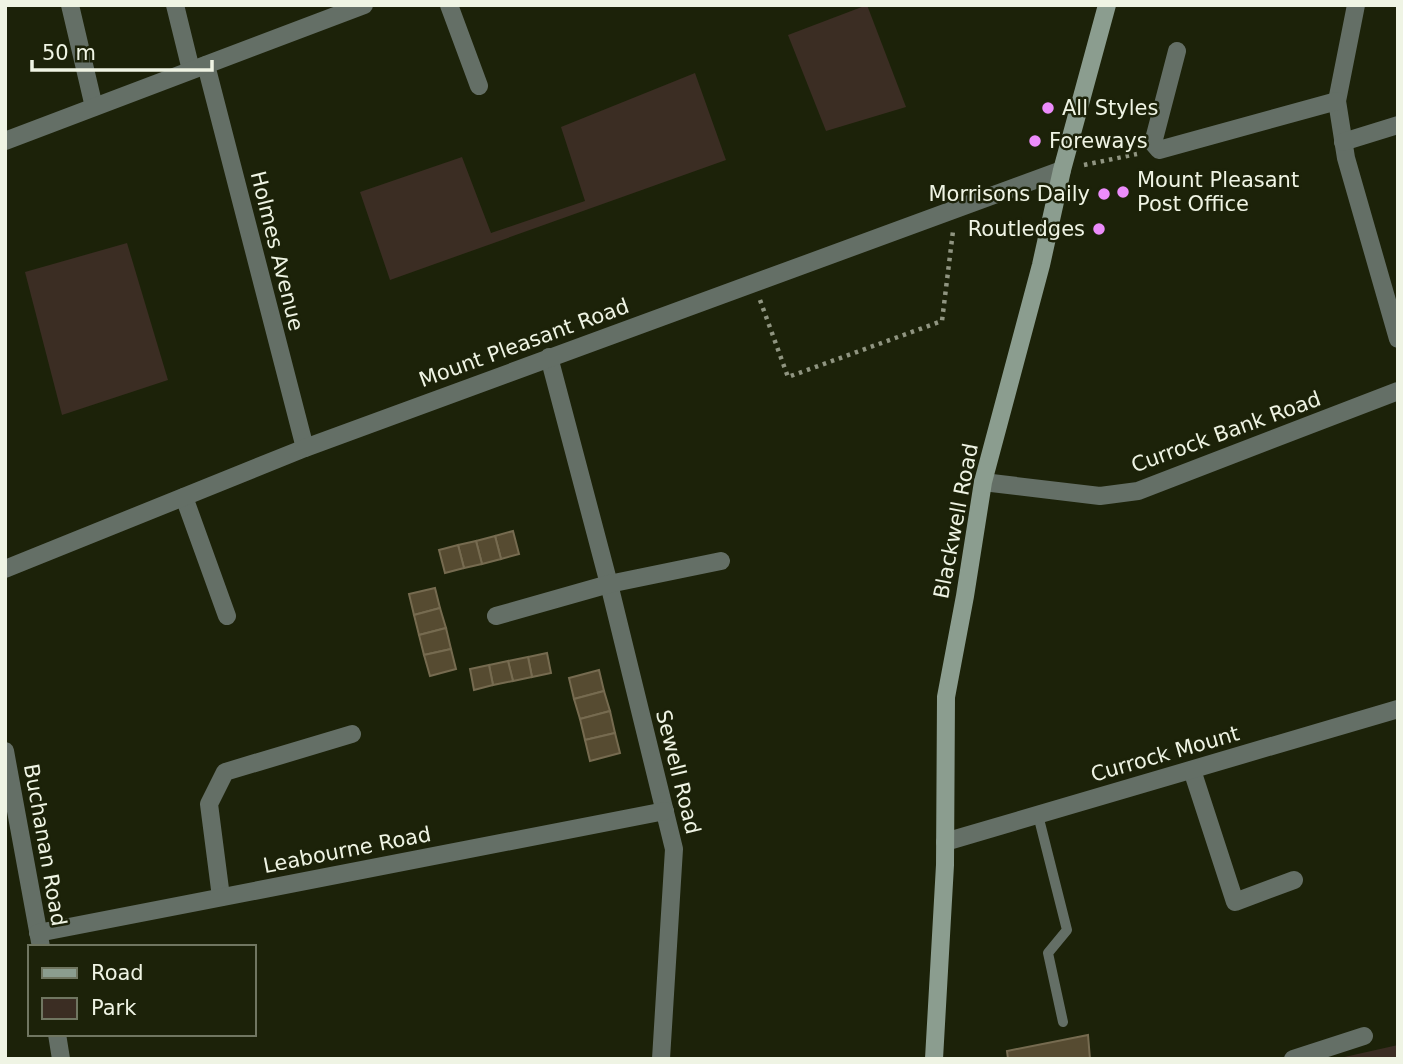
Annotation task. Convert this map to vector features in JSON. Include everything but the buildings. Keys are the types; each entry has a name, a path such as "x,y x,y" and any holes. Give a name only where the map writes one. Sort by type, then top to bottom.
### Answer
{"street":[{"path":"69,5 94,107"},
{"name":"Holmes Avenue","path":"175,5 199,68 304,448"},
{"path":"5,141 364,5"},
{"path":"449,5 479,86"},
{"name":"Blackwell Road","path":"934,1059 945,842 946,697 983,482 1107,5"},
{"path":"1356,5 1337,101 1346,158 1398,339"},
{"path":"1177,51 1153,142 1159,150 1337,101"},
{"path":"1343,142 1398,125"},
{"name":"Mount Pleasant Road","path":"5,569 304,448 1062,170"},
{"name":"Sewell Road","path":"550,357 674,849 661,1059"},
{"name":"Currock Bank Road","path":"983,482 1100,496 1138,491 1398,391"},
{"path":"184,497 227,616"},
{"path":"496,616 609,584 721,561"},
{"name":"Currock Mount","path":"945,842 1398,709"},
{"path":"221,897 209,804 226,772 352,734"},
{"name":"Buchanan Road","path":"5,751 40,940"},
{"path":"1192,770 1235,902 1294,880"},
{"name":"Leabourne Road","path":"40,940 221,897 664,811"},
{"path":"57,1036 61,1059"},
{"path":"1293,1059 1364,1036"}],"lane":[{"path":"1038,815 1067,930 1048,953 1063,1022"}],"path":[{"path":"1062,170 1159,150"},
{"path":"754,282 788,377 916,331 942,321 955,209"}],"green space":[{"path":"867,5 906,107 826,131 788,35"},
{"path":"695,73 726,160 390,280 360,192 462,157 491,233 585,201 561,127"},
{"path":"127,243 168,380 62,415 25,272"},
{"path":"1398,1045 1398,1059 1340,1059 1340,1058"}],"place":[{"name":"All Styles","path":"1048,108"},
{"name":"Foreways","path":"1035,141"},
{"name":"Mount Pleasant Post Office","path":"1123,192"},
{"name":"Morrisons Daily","path":"1104,194"},
{"name":"Routledges","path":"1099,229"}]}
